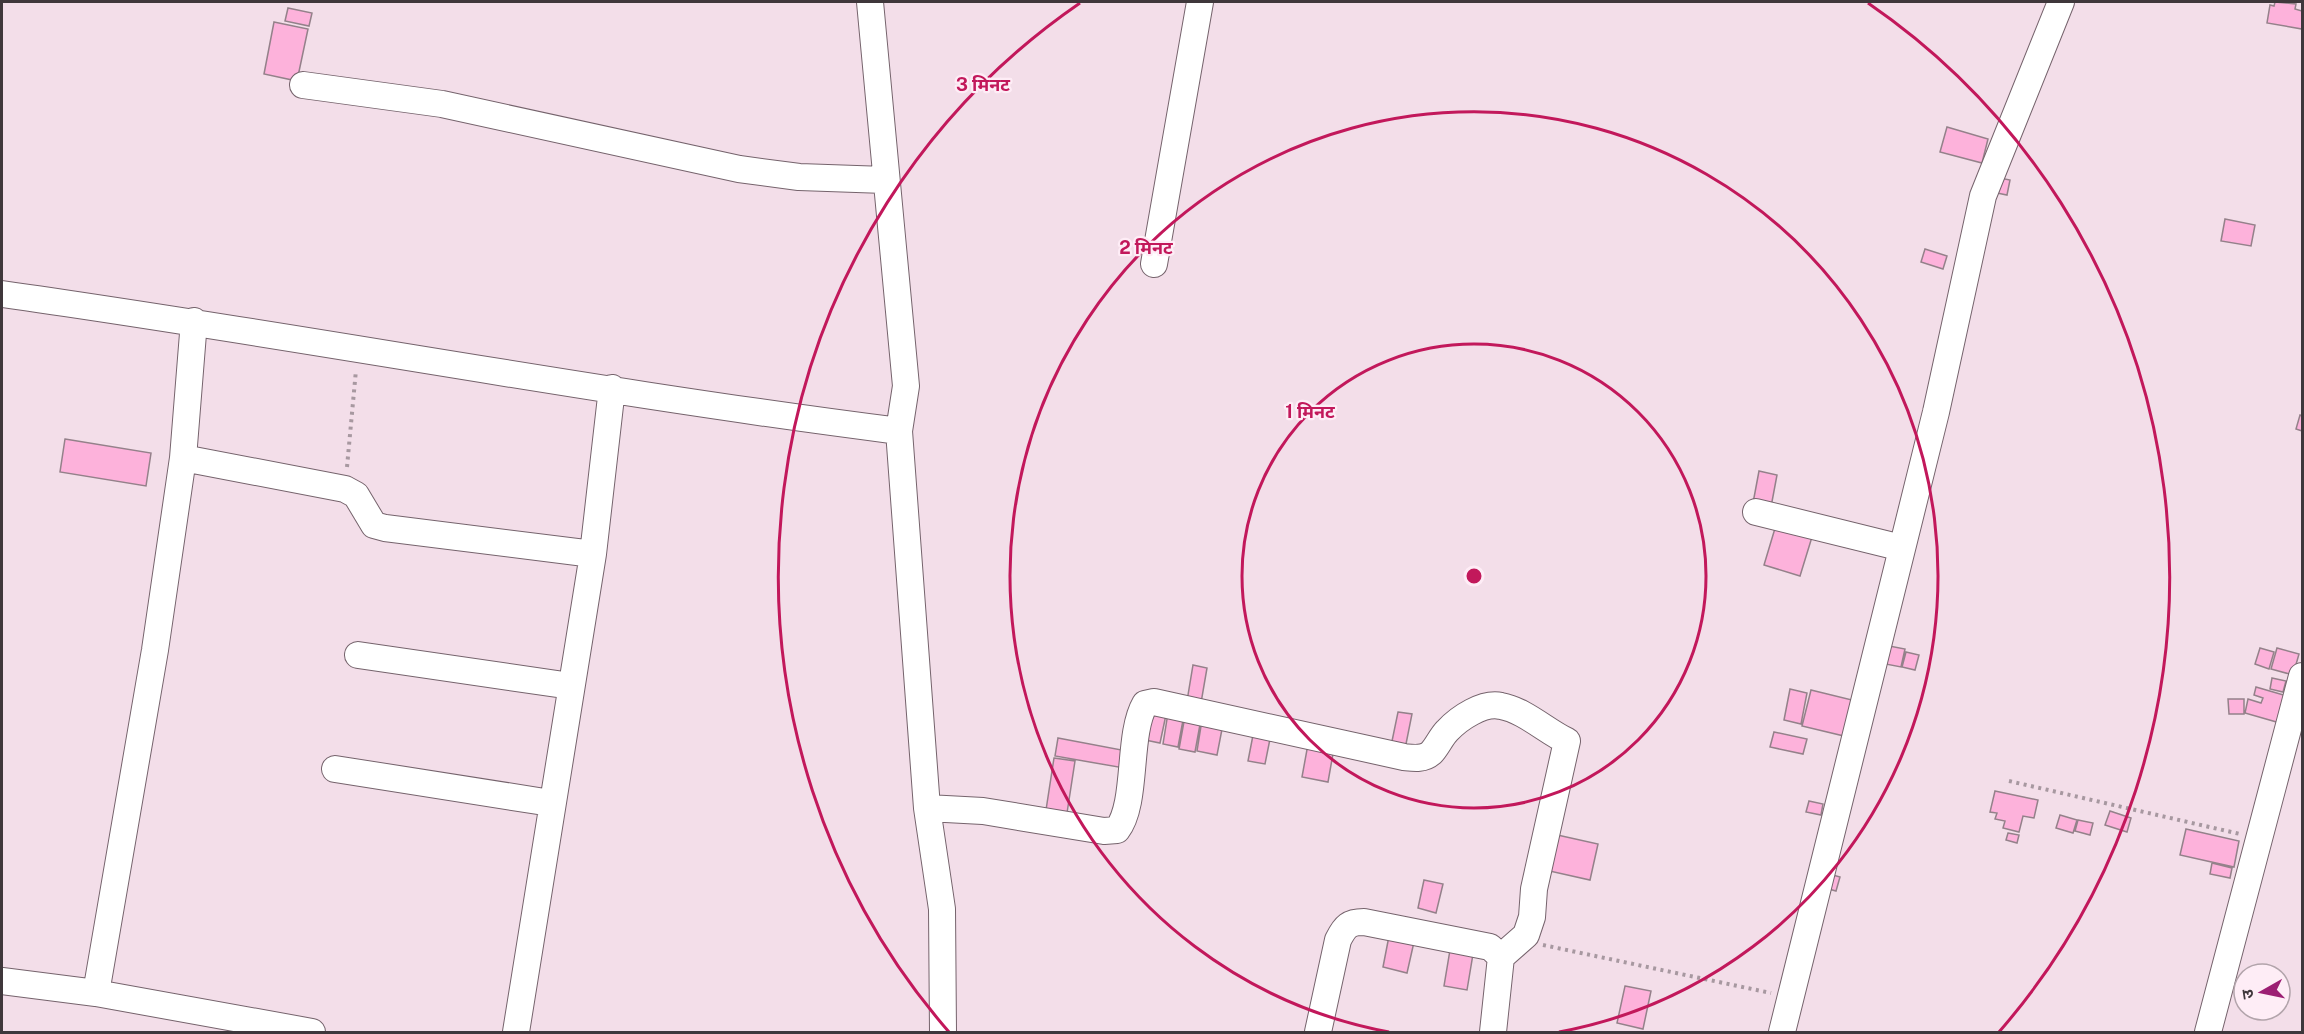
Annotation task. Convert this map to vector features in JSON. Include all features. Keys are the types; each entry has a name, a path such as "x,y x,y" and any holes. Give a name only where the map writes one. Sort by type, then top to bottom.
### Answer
{"street":[{"path":"870,2 906,386 899,431 927,808 942,909 943,1032"},
{"path":"1154,264 1200,2"},
{"path":"1782,1032 1936,412 1983,196 2061,2"},
{"path":"303,85 442,104 751,171 799,177 885,180"},
{"path":"2,294 194,321 358,351 612,388 757,413 899,431"},
{"path":"96,993 155,650 183,458 194,321"},
{"path":"516,1032 592,554 612,388"},
{"path":"183,458 345,489 356,495 374,525 385,528 592,554"},
{"path":"1756,512 1902,548"},
{"path":"358,655 571,687"},
{"path":"2208,1032 2302,676"},
{"path":"927,808 983,812 1104,831 1117,830 1122,819 1133,767 1140,713 1145,704 1154,702 1419,758 1430,754 1448,730 1462,717 1482,708 1500,705 1519,713 1567,741 1534,889 1532,917 1526,935 1501,957 1493,1032"},
{"path":"335,769 551,803"},
{"path":"1318,1032 1338,940 1344,927 1352,922 1364,922 1490,947 1501,957"},
{"path":"2,981 96,993 301,1032"}],"path":[{"path":"345,489 358,351"},
{"path":"2009,781 2261,838"},
{"path":"1519,939 1790,997"}],"building":[{"path":"2275,2 2296,4 2295,9 2302,11 2302,29 2267,23 2270,5 2274,6"},
{"path":"288,8 312,13 309,26 285,21"},
{"path":"274,22 308,29 297,81 264,74"},
{"path":"1947,127 1988,139 1982,163 1940,152"},
{"path":"1995,177 2010,180 2007,195 1992,192"},
{"path":"2225,219 2255,225 2251,246 2221,241"},
{"path":"1925,249 1947,256 1943,269 1921,262"},
{"path":"2300,415 2302,416 2302,431 2296,429"},
{"path":"65,439 151,453 146,486 60,472"},
{"path":"1759,471 1777,475 1771,507 1753,503"},
{"path":"1776,525 1812,537 1800,576 1764,565"},
{"path":"1879,644 1905,649 1901,667 1875,662"},
{"path":"2260,648 2274,652 2269,669 2255,664"},
{"path":"2277,648 2299,654 2293,675 2271,669"},
{"path":"1906,652 1919,655 1915,670 1902,667"},
{"path":"1193,665 1207,668 1201,703 1187,701"},
{"path":"2272,678 2286,681 2283,692 2270,689"},
{"path":"2256,687 2287,696 2280,723 2245,713 2248,699 2261,703 2263,698 2254,695"},
{"path":"1790,689 1807,693 1801,724 1784,720"},
{"path":"1811,690 1852,700 1844,736 1802,726"},
{"path":"2228,699 2244,699 2244,714 2229,714"},
{"path":"1147,706 1167,710 1160,743 1140,739"},
{"path":"1398,712 1412,714 1405,749 1391,746"},
{"path":"1168,713 1184,715 1178,747 1163,744"},
{"path":"1185,716 1201,719 1195,752 1179,749"},
{"path":"1202,720 1223,724 1217,755 1197,751"},
{"path":"1254,730 1271,734 1265,764 1248,761"},
{"path":"1774,732 1807,739 1803,754 1770,747"},
{"path":"1058,738 1127,751 1124,768 1055,756"},
{"path":"1308,744 1334,748 1328,782 1302,777"},
{"path":"1054,758 1075,761 1067,813 1046,810"},
{"path":"1995,791 2038,800 2034,818 2023,816 2019,832 2003,828 2005,821 1995,819 1997,813 1990,812"},
{"path":"1809,801 1823,804 1821,815 1806,812"},
{"path":"2110,811 2131,818 2127,832 2105,825"},
{"path":"2060,815 2077,820 2073,833 2056,828"},
{"path":"2078,820 2093,823 2090,835 2075,831"},
{"path":"2186,829 2239,841 2234,867 2180,855"},
{"path":"2008,833 2019,835 2017,843 2006,840"},
{"path":"1553,834 1598,844 1590,880 1545,870"},
{"path":"2212,863 2232,868 2230,878 2210,874"},
{"path":"1822,872 1840,877 1836,891 1818,886"},
{"path":"1424,880 1443,884 1436,913 1418,908"},
{"path":"1389,936 1414,942 1407,973 1383,967"},
{"path":"1450,950 1473,954 1467,990 1444,986"},
{"path":"1625,986 1651,991 1643,1029 1617,1023"}]}
